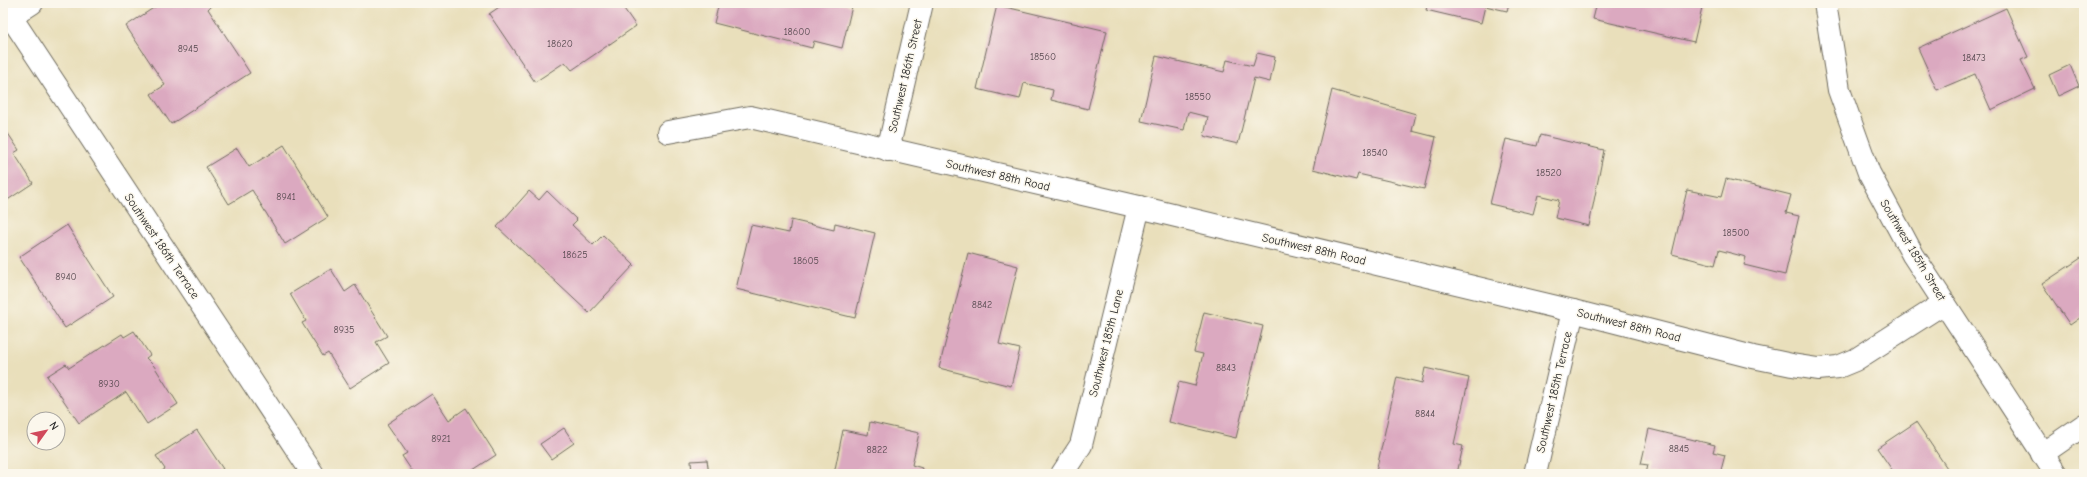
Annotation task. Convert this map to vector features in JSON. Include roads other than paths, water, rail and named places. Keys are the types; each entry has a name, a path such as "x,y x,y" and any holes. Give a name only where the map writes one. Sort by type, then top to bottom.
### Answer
{"street":[{"path":"7,20 32,3"},
{"name":"Southwest 186th Street","path":"888,150 922,3"},
{"name":"Southwest 185th Street","path":"1825,3 1839,90 1852,131 1869,172 1913,255 2056,474"},
{"name":"Southwest 186th Terrace","path":"7,20 313,474"},
{"name":"Southwest 88th Road","path":"668,132 750,117 1139,207 1572,311 1753,357 1818,369 1838,367 1855,360 1944,303"},
{"name":"Southwest 185th Lane","path":"1062,474 1081,445 1139,207"},
{"name":"Southwest 185th Terrace","path":"1536,474 1572,311"},
{"path":"2042,454 2084,426"}]}
